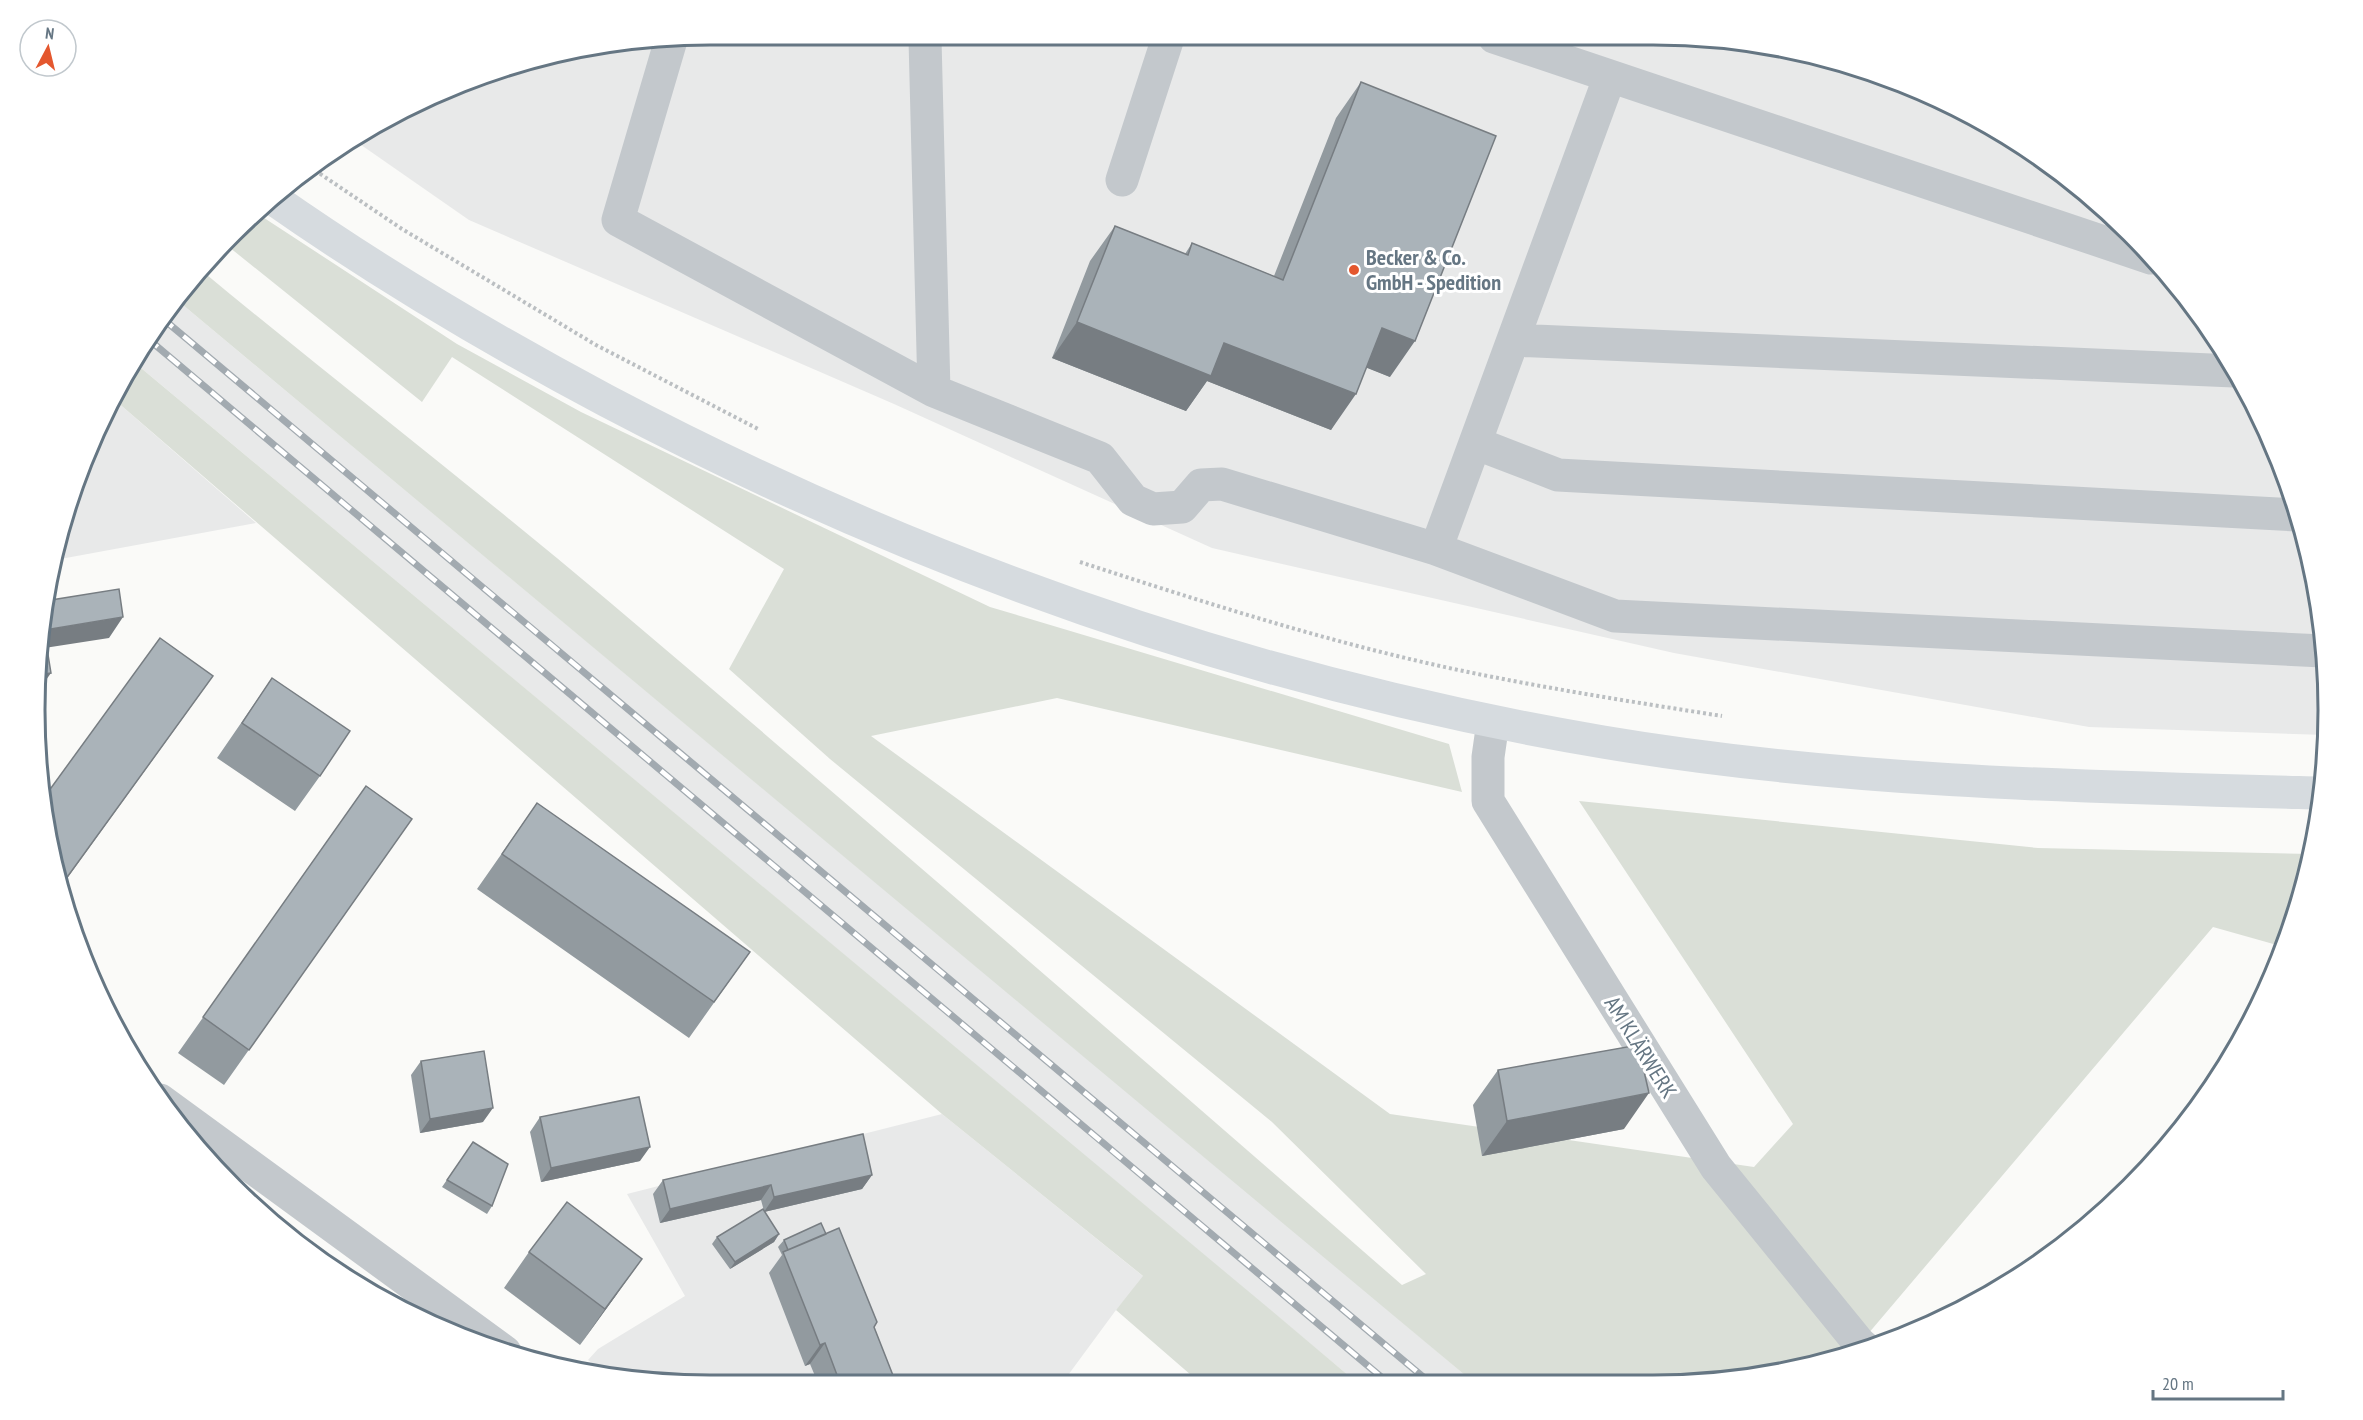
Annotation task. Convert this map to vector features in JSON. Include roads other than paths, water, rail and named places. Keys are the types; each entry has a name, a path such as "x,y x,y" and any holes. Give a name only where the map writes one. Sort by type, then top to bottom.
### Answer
{"main road":[{"path":"280,203 408,287 570,382 691,445 908,543 1029,591 1164,637 1265,667 1378,697 1493,722 1630,746 1722,759 1978,782 2312,793"}],"street":[{"path":"925,45 934,391"},
{"path":"1122,180 1166,45"},
{"path":"1518,45 2135,253"},
{"path":"668,46 618,220 934,391 1100,458 1133,500 1153,509 1182,507 1201,485 1222,484 1436,549 1615,616 2315,651"},
{"path":"1436,549 1610,76"},
{"path":"1513,340 2224,371"},
{"path":"1475,443 1558,475 2288,515"},
{"name":"AM KLÄRWERK","path":"1493,722 1488,758 1488,801 1716,1167 1859,1342"},
{"path":"184,1118 480,1333"}],"railway":[{"path":"169,324 1421,1375"},
{"path":"155,345 1379,1375"}],"place":[{"name":"Becker & Co. GmbH - Spedition","path":"1354,270"}]}
